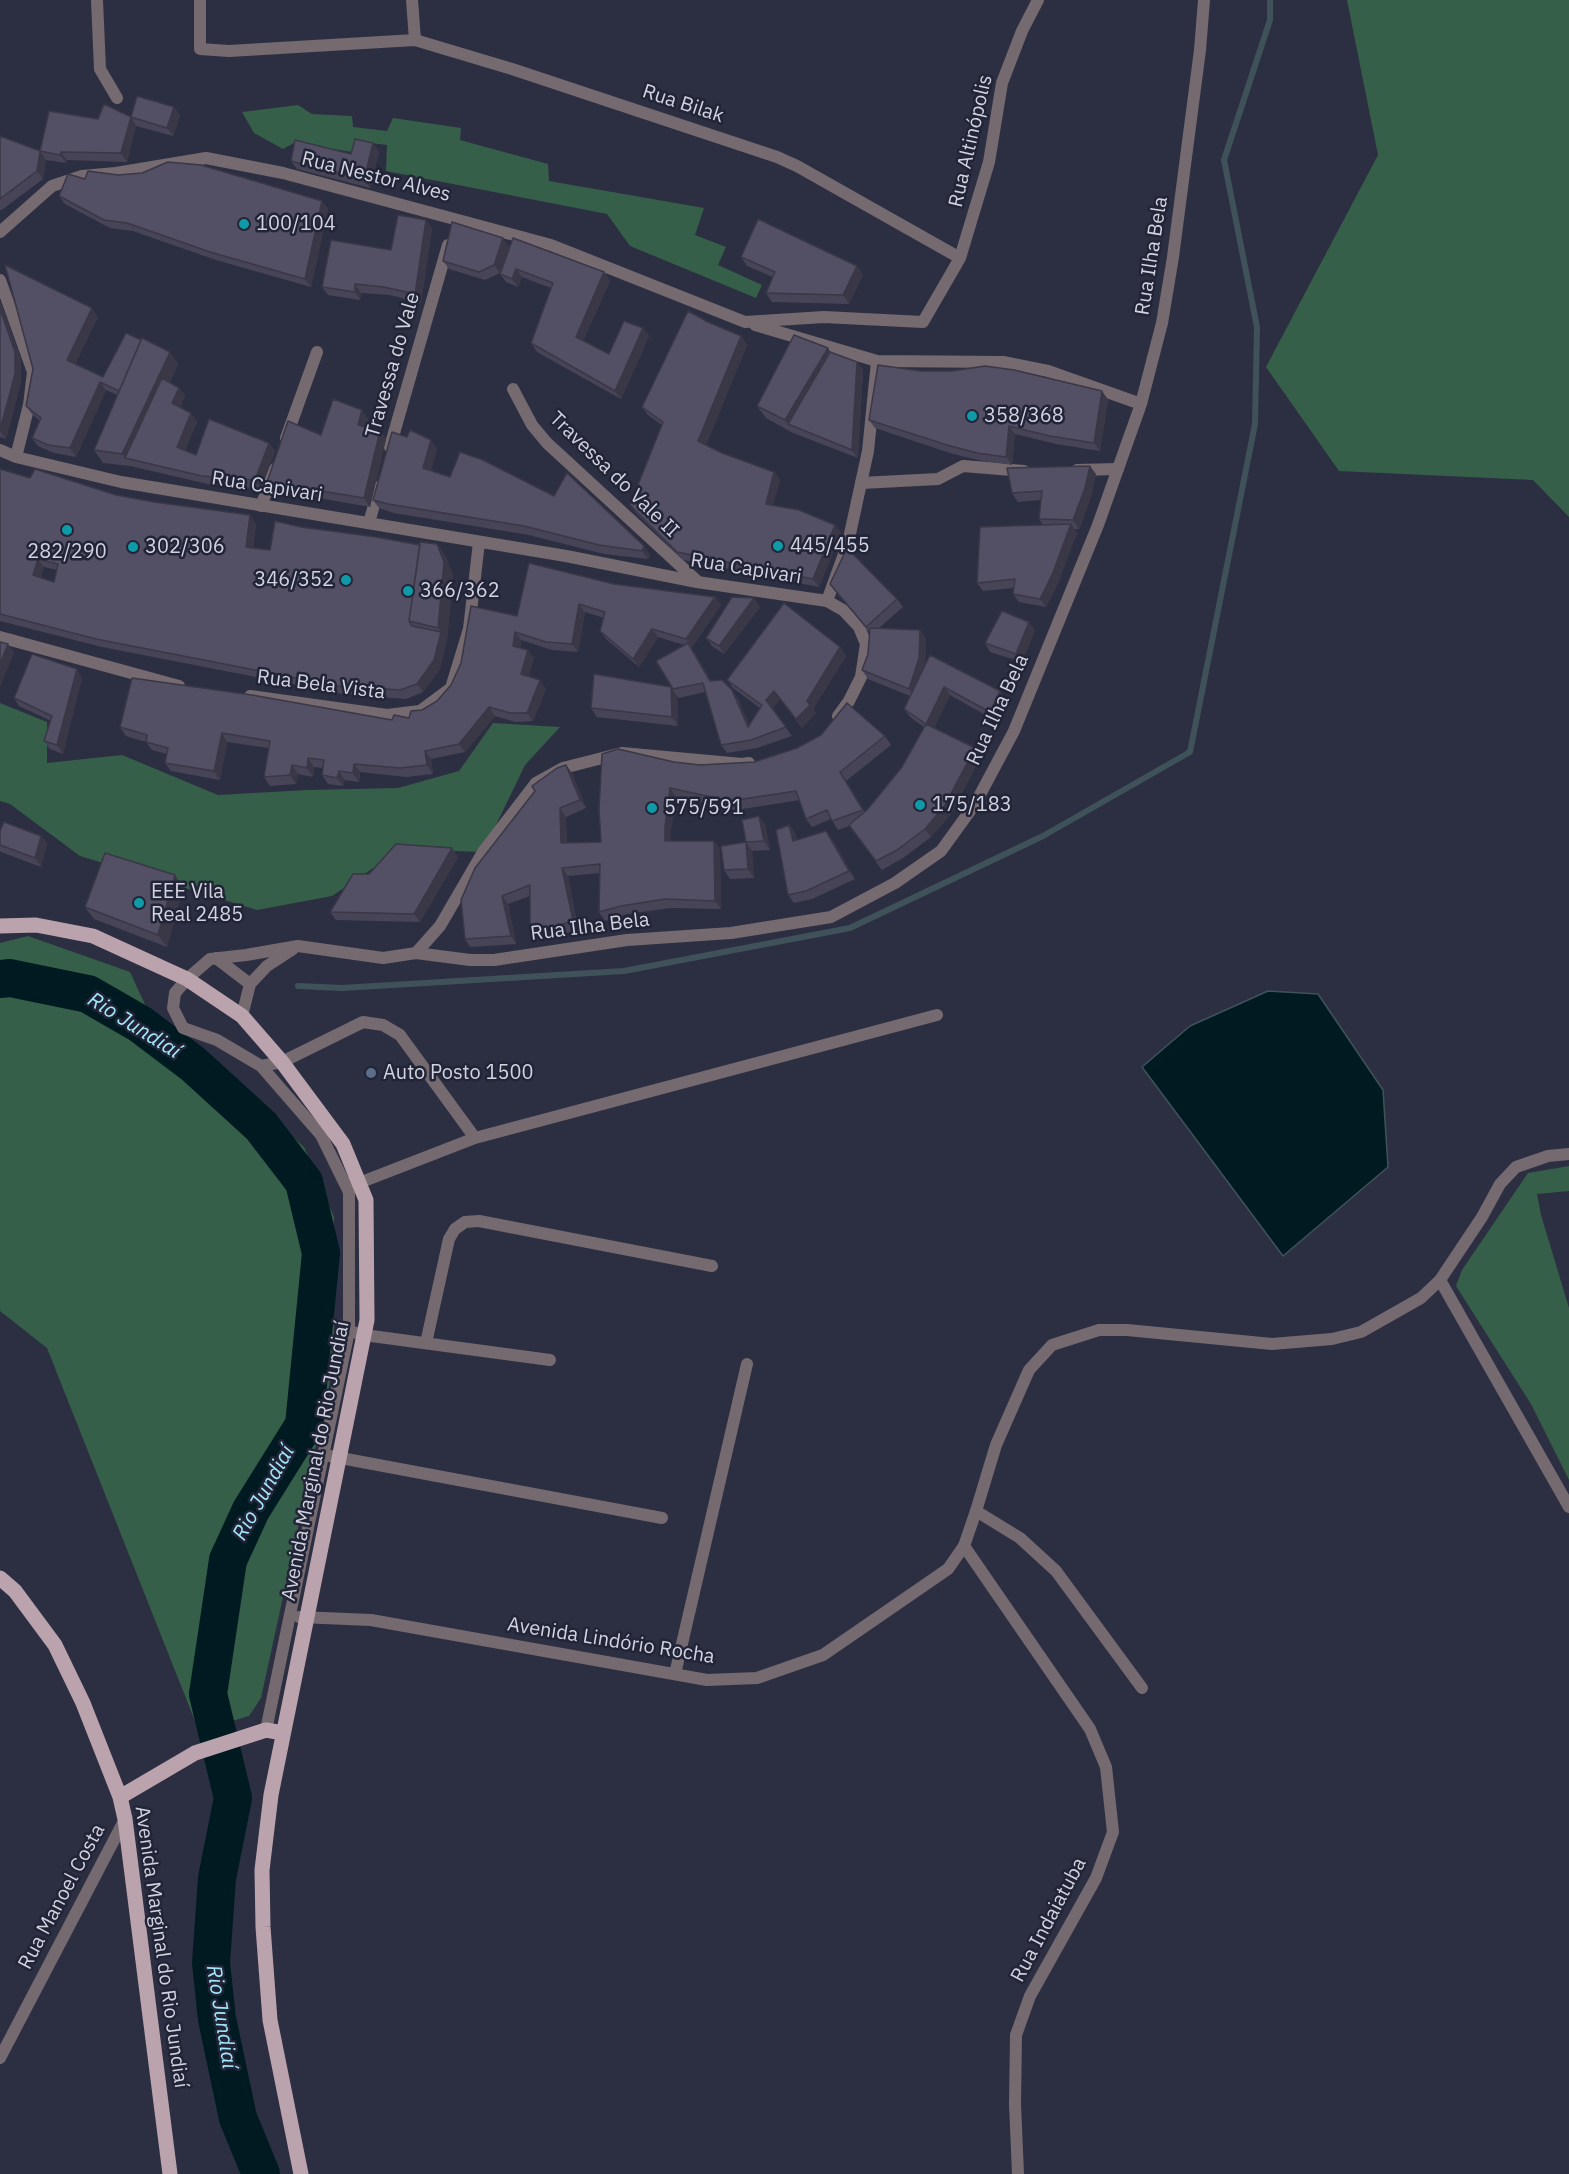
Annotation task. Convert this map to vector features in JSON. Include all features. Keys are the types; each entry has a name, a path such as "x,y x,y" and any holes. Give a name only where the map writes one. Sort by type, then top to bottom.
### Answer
{"main road":[{"name":"Avenida Marginal do Rio Jundiaí","path":"0,926 36,925 93,936 187,979 242,1016 282,1062 343,1144 352,1182 366,1200 366,1320 357,1333 331,1456 306,1618 271,1795 262,1870 263,1927 270,2020 301,2174"},
{"name":"Avenida Marginal do Rio Jundiaí","path":"0,1578 15,1591 55,1645 83,1703 120,1797 125,1819 170,2174"},
{"path":"120,1797 195,1752 266,1730 283,1733"}],"street":[{"path":"97,0 100,69 117,98"},
{"path":"200,0 200,49 229,51 415,40 412,0"},
{"name":"Rua Altinópolis","path":"923,322 960,258 990,162 1002,83 1022,31 1038,0"},
{"name":"Rua Ilha Bela","path":"187,979 210,959 298,946 383,958 416,953 470,960 494,960 627,940 731,933 808,920 831,916 895,883 941,851 975,804 1014,732 1098,525 1141,404 1162,323 1173,257 1200,50 1204,0"},
{"name":"Rua Bilak","path":"415,40 512,69 777,157 811,173 960,258"},
{"name":"Rua Nestor Alves","path":"0,231 52,186 82,176 116,173 206,158 283,173 552,244 745,322 877,362 1003,362 1048,371 1141,404"},
{"name":"Travessa do Vale","path":"388,455 455,218"},
{"path":"0,280 33,372 16,457"},
{"name":"Rua Nestor Alves","path":"745,322 824,317 923,322"},
{"path":"261,506 317,352"},
{"path":"827,601 848,543 868,451 877,362"},
{"name":"Travessa do Vale II","path":"513,389 532,425 548,443 697,582"},
{"name":"Rua Capivari","path":"0,450 16,457 121,482 566,556 697,582 827,601 843,610 859,627 866,644 861,677 849,701 828,730"},
{"path":"861,483 938,479 963,466 1036,471"},
{"path":"1059,470 1118,469"},
{"path":"369,523 382,478"},
{"name":"Rua Bela Vista","path":"241,694 387,715 420,711 451,688 470,629 479,542"},
{"path":"0,637 173,685 196,688"},
{"path":"416,953 440,926 483,852 537,783 563,768 622,753 742,764 762,760"},
{"path":"242,1016 250,984 267,966 298,946"},
{"path":"216,958 250,984"},
{"path":"187,979 175,993 173,1008 183,1028 217,1040 261,1066 321,1135 352,1182 475,1138 937,1015"},
{"path":"261,1066 282,1062 363,1022 383,1025 400,1035 475,1138"},
{"name":"Avenida Lindório Rocha","path":"290,1615 306,1618 371,1620 707,1680 757,1677 823,1654 948,1569 964,1546 996,1445 1029,1370 1052,1345 1099,1330 1127,1330 1272,1344 1332,1339 1361,1332 1422,1298 1440,1280 1482,1217 1500,1184 1516,1167 1548,1156 1569,1154"},
{"path":"426,1343 449,1239 454,1228 465,1222 479,1221 712,1266"},
{"path":"1440,1280 1569,1507"},
{"path":"357,1333 550,1360"},
{"path":"675,1674 747,1364"},
{"path":"266,1730 290,1615 331,1456 662,1518"},
{"path":"976,1511 1020,1538 1056,1571 1142,1688"},
{"name":"Rua Indaiatuba","path":"964,1546 1090,1729 1106,1767 1113,1832 1096,1878 1030,1996 1016,2035 1015,2104 1018,2174"},
{"name":"Rua Manoel Costa","path":"0,2058 125,1819"}],"green space":[{"path":"1347,0 1569,0 1569,517 1533,480 1339,471 1266,367 1378,155"},
{"path":"298,105 312,114 352,116 353,127 387,131 393,118 461,128 460,140 548,164 549,181 704,208 695,235 726,247 718,265 762,285 756,298 630,246 607,214 386,171 387,145 355,141 352,152 294,143 283,149 254,133 242,112"},
{"path":"0,703 47,722 47,763 122,755 218,795 398,788 459,771 493,723 560,727 525,765 483,852 401,849 332,896 257,910 80,856 10,804 0,801"},
{"path":"28,936 130,972 148,1011 304,1147 334,1217 334,1363 261,1698 249,1716 199,1731 47,1348 0,1311 0,943"},
{"path":"1569,1166 1569,1191 1537,1194 1541,1215 1569,1308 1569,1480 1531,1404 1456,1286 1462,1270 1528,1173"}],"water":[{"path":"1268,991 1318,994 1383,1090 1388,1167 1283,1256 1142,1067 1190,1026"}],"building":[{"path":"137,96 174,107 167,128 131,117"},
{"path":"104,104 131,117 121,153 61,152 60,155 40,151 49,111 98,119"},
{"path":"0,136 40,151 37,171 0,199"},
{"path":"355,139 373,143 364,180 291,161 295,140 351,154"},
{"path":"168,162 201,165 322,201 305,279 210,252 127,223 104,220 59,196 68,174 85,179 88,171 118,175 142,173"},
{"path":"398,215 426,220 415,294 384,287 355,284 355,292 322,287 331,240 391,250"},
{"path":"758,219 857,266 843,295 766,293 775,272 741,257"},
{"path":"452,222 503,238 494,265 479,272 443,261"},
{"path":"513,238 604,272 576,337 609,354 624,321 643,328 615,391 531,343 553,283 516,269 512,279 500,274"},
{"path":"5,265 92,308 67,360 103,377 126,333 141,340 119,391 100,382 70,448 48,445 32,438 41,418 26,406 33,369"},
{"path":"0,309 15,352 15,374 0,430"},
{"path":"688,311 741,336 698,441 722,453 774,472 766,504 799,510 835,525 813,579 677,552 630,505 663,422 642,407"},
{"path":"794,335 828,348 785,420 757,406"},
{"path":"142,338 170,352 122,454 94,450"},
{"path":"830,352 857,362 852,450 788,424"},
{"path":"878,365 921,371 952,371 985,366 1014,370 1102,391 1094,443 1009,426 1006,457 977,453 947,445 869,420"},
{"path":"162,378 179,388 172,403 191,413 177,447 196,455 209,419 269,443 255,480 202,476 125,458"},
{"path":"333,399 362,410 358,425 380,431 364,498 267,482 288,421 321,435"},
{"path":"410,430 431,440 423,468 450,477 460,452 483,460 554,496 567,473 644,546 642,551 599,545 524,526 373,500 392,432 407,437"},
{"path":"1090,466 1085,488 1073,520 1039,519 1042,491 1012,493 1007,468"},
{"path":"0,469 30,478 35,469 116,495 250,515 246,547 270,550 275,521 420,545 409,621 412,626 441,632 434,660 417,684 400,690 337,686 96,639 0,614","holes":["38,559 58,564 54,582 33,575"]},
{"path":"1071,524 1052,575 1040,599 1013,594 1015,579 977,583 980,527"},
{"path":"420,542 437,544 444,562 438,628 409,621"},
{"path":"847,548 897,599 866,627 830,584"},
{"path":"529,563 614,584 715,597 686,639 652,629 633,659 600,631 605,612 579,604 572,644 546,642 515,632 513,646 528,650 521,674 540,680 527,713 510,713 489,707 459,744 425,751 427,765 400,768 354,764 353,773 339,771 337,778 322,775 324,760 308,758 307,768 292,765 290,775 264,777 270,741 222,733 214,771 165,763 168,748 146,742 147,735 120,727 132,678 252,695 392,720 394,715 409,718 411,711 422,710 437,701 451,685 461,663 471,606 517,616"},
{"path":"732,597 754,598 719,646 706,638"},
{"path":"784,603 840,647 807,701 810,705 796,719 774,691 766,700 786,727 751,740 721,745 703,683 673,689 656,661 688,643 710,681 722,680 732,690 748,727 762,705 727,680"},
{"path":"1002,611 1029,622 1016,654 985,643"},
{"path":"870,628 920,630 919,658 909,689 862,670 868,654"},
{"path":"0,642 8,644 0,664"},
{"path":"32,654 77,669 57,745 44,741 52,716 14,698"},
{"path":"930,655 1000,691 990,712 944,687 926,724 904,709"},
{"path":"594,674 671,687 672,717 591,708"},
{"path":"847,703 885,736 840,772 863,810 832,821 827,810 806,819 796,791 730,801 670,788 665,841 714,841 715,901 665,899 599,912 600,864 562,868 573,921 530,931 530,885 502,896 511,936 465,939 461,900 475,868 535,791 532,786 557,768 566,765 580,800 560,808 561,843 601,842 599,809 602,754 618,749 674,762 700,765 754,762 797,748 821,735"},
{"path":"926,724 975,748 945,805 925,829 897,850 876,861 849,825 867,810 902,767"},
{"path":"759,816 764,841 746,842 742,820"},
{"path":"4,822 41,836 35,858 0,845 0,831"},
{"path":"789,825 793,841 826,831 849,871 806,891 788,895 776,830"},
{"path":"746,842 748,869 724,870 721,846"},
{"path":"396,844 452,848 414,914 330,912 353,874 369,874"},
{"name":"EEE Vila Real 2485","path":"105,853 175,875 158,935 85,907"}],"waterway":[{"path":"298,986 342,988 624,971 850,928 1043,836 1190,752 1255,424 1257,327 1224,160 1270,20 1270,0"},
{"name":"Rio Jundiaí","path":"0,979 10,978 88,994 140,1024 193,1064 261,1126 304,1182 321,1253 304,1425 251,1510 228,1560 208,1694 233,1798 217,1878 211,1963 217,2019 238,2118 261,2174"},
{"path":"88,994 116,991"}],"place":[{"name":"100/104","path":"244,224"},
{"name":"358/368","path":"972,416"},
{"name":"282/290","path":"67,530"},
{"name":"445/455","path":"778,546"},
{"name":"302/306","path":"133,547"},
{"name":"346/352","path":"346,580"},
{"name":"366/362","path":"408,591"},
{"name":"175/183","path":"920,805"},
{"name":"575/591","path":"652,808"},
{"name":"EEE Vila Real 2485","path":"139,903"},
{"name":"Auto Posto 1500","path":"371,1073"}]}
